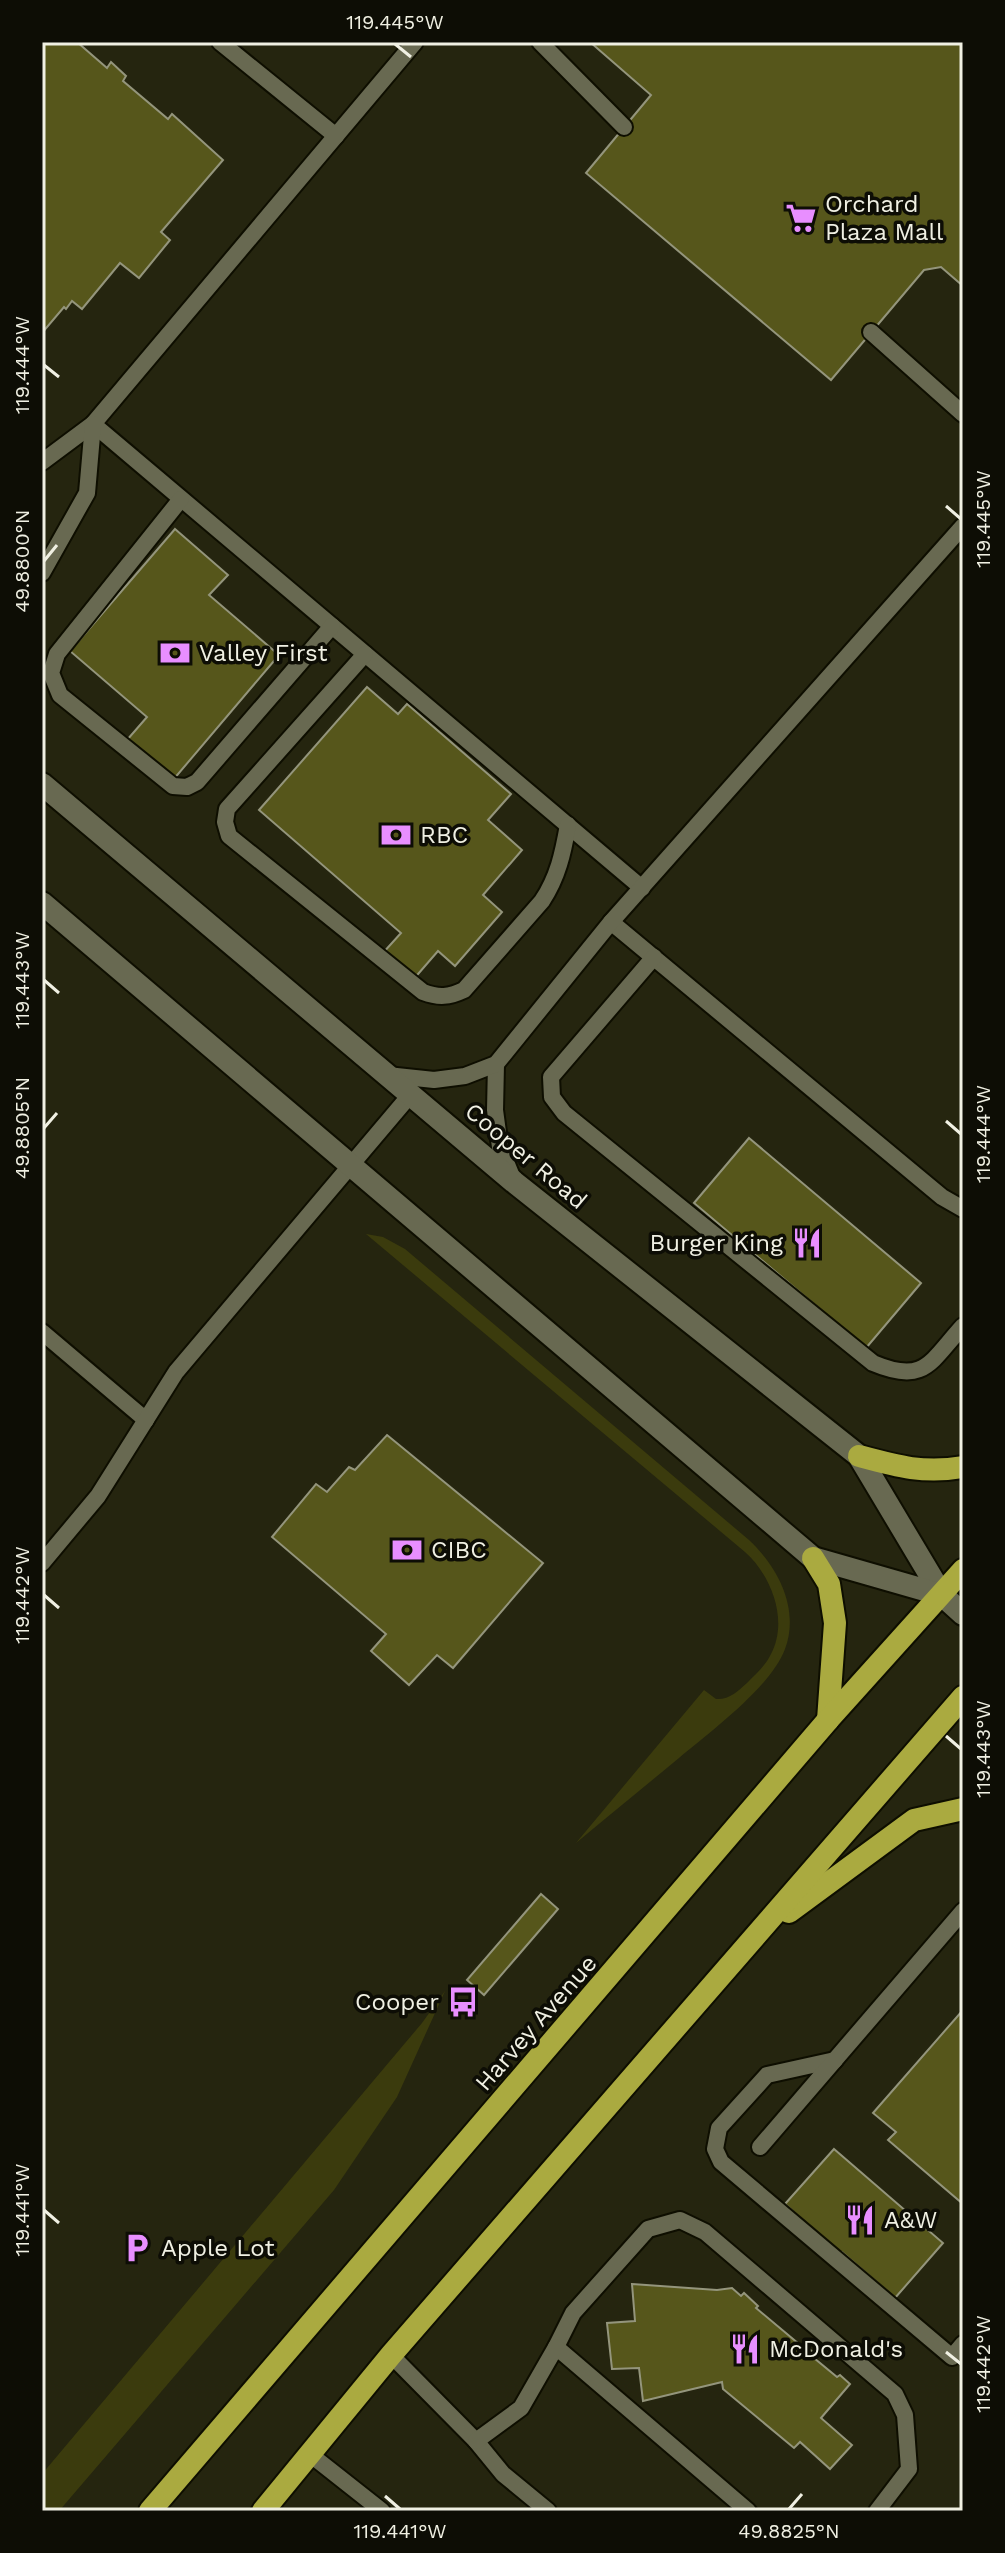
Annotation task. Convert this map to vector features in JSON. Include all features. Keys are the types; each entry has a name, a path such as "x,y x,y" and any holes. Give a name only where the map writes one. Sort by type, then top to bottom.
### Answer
{"highway":[{"path":"859,1456 905,1469 941,1471 963,1467"},
{"path":"813,1558 829,1584 835,1623 828,1720"},
{"name":"Harvey Avenue","path":"150,2511 828,1720 963,1570"},
{"path":"263,2511 391,2355 963,1697"},
{"path":"756,1936 914,1820 963,1809"}],"main road":[{"name":"Cooper Road","path":"42,784 514,1182 859,1456 942,1595 963,1614"},
{"name":"Cooper Road","path":"42,903 813,1558 942,1595"}],"lane":[{"path":"220,42 336,136"},
{"path":"42,462 93,424 415,42"},
{"path":"540,42 624,127"},
{"path":"871,332 963,414"},
{"path":"93,424 642,888"},
{"path":"42,573 87,493 93,424"},
{"path":"181,499 57,654 51,673 60,695 173,786 187,787 197,782 332,626"},
{"path":"387,1075 434,1080 465,1076 496,1064 611,922 963,526"},
{"path":"365,654 227,809 225,822 229,836 423,992 437,997 452,996 464,990 542,901 561,864 568,825"},
{"path":"611,922 942,1197 963,1209"},
{"path":"654,957 551,1077 552,1097 564,1113 873,1363 894,1372 907,1373 926,1367 963,1326"},
{"path":"496,1064 495,1110 500,1147 514,1182"},
{"path":"42,1563 98,1496 176,1372 411,1094"},
{"path":"942,1197 963,1225"},
{"path":"42,1332 146,1420"},
{"path":"760,2147 963,1911"},
{"path":"835,2060 767,2075 719,2128 715,2149 721,2162 958,2350"},
{"path":"476,2441 521,2408 573,2313 648,2229 680,2220 705,2232 895,2394 905,2415 909,2469 877,2511"},
{"path":"556,2347 748,2511"},
{"path":"391,2355 476,2441 503,2474 548,2511"},
{"path":"311,2455 382,2511"}],"shaded area":[{"path":"366,1234 383,1237 405,1249 749,1540 769,1563 784,1590 790,1619 789,1634 778,1664 767,1678 722,1722 576,1843 704,1690 716,1699 729,1696 764,1666 776,1641 778,1613 774,1599 763,1573 745,1552"},
{"path":"445,1991 397,2097 334,2190 59,2511 42,2511 42,2474 422,2023"}],"building":[{"path":"42,42 77,42 107,68 111,62 126,76 123,81 168,119 172,114 223,160 161,232 170,240 139,278 120,263 82,309 72,301 42,333"},
{"name":"Orchard Plaza Mall","path":"590,42 963,42 963,286 941,267 924,270 831,380 586,173 651,95"},
{"name":"Valley First","path":"175,529 228,575 209,595 279,655 173,780 127,740 147,717 70,651"},
{"name":"RBC","path":"367,687 398,714 407,704 511,794 488,820 522,850 483,895 502,912 455,966 438,951 412,981 382,954 401,933 259,810"},
{"name":"Burger King","path":"749,1138 921,1283 866,1348 694,1203"},
{"name":"CIBC","path":"387,1435 543,1563 453,1668 437,1655 409,1685 371,1651 386,1634 272,1537 316,1484 327,1492 349,1467 355,1470"},
{"path":"541,1894 558,1909 484,1995 467,1980"},
{"path":"963,2010 963,2204 888,2140 896,2132 873,2113"},
{"name":"A&W","path":"834,2149 943,2243 895,2298 785,2204"},
{"path":"632,2284 717,2290 732,2288 741,2296 744,2293 758,2306 756,2308 816,2355 814,2358 850,2384 821,2418 852,2445 830,2469 800,2442 794,2448 723,2389 722,2382 643,2401 639,2368 612,2369 607,2323 635,2321"}],"place":[{"name":"Orchard Plaza Mall","path":"801,218"},
{"name":"Valley First","path":"175,653"},
{"name":"RBC","path":"396,835"},
{"name":"Burger King","path":"807,1243"},
{"name":"CIBC","path":"407,1550"},
{"name":"Cooper","path":"463,2002"},
{"name":"A&W","path":"860,2220"},
{"name":"Apple Lot","path":"137,2248"},
{"name":"McDonald's","path":"745,2349"}]}
